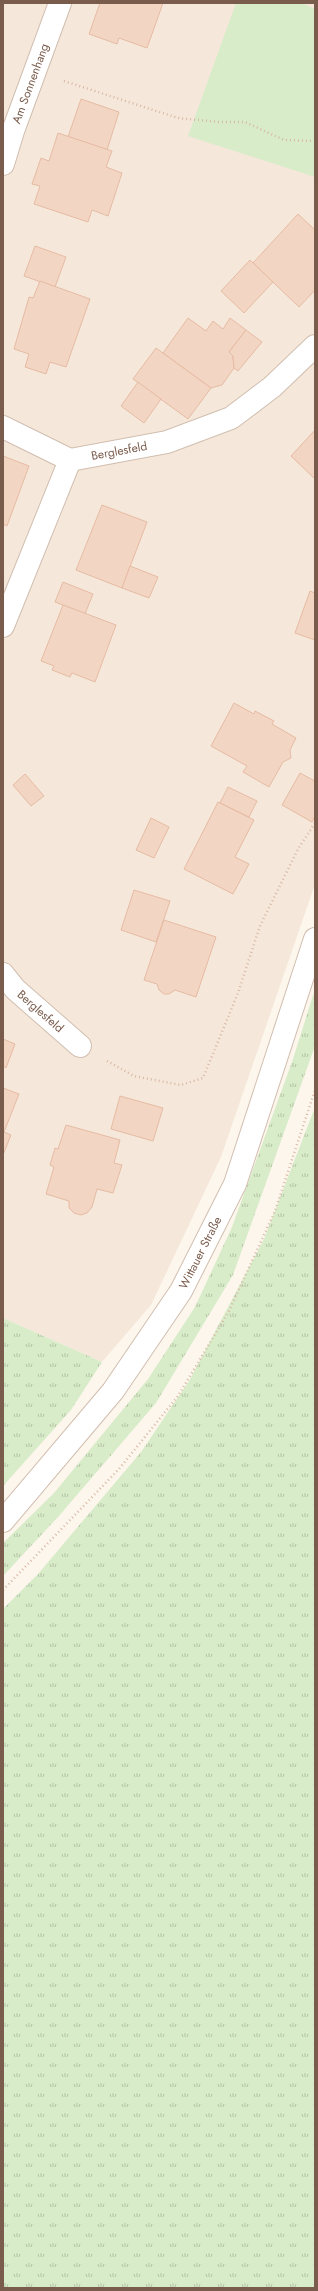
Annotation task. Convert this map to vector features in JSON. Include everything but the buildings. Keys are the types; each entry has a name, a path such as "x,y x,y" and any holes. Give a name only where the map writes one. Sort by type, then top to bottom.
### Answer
{"street":[{"name":"Am Sonnenhang","path":"3,164 13,131 60,3"},
{"name":"Berglesfeld","path":"70,460 167,442 231,418 272,387 315,346"},
{"path":"3,427 70,460 3,626"},
{"name":"Wittauer Straße","path":"3,1521 113,1391 181,1291 235,1184 315,939"},
{"name":"Berglesfeld","path":"3,974 15,989 80,1046"}],"path":[{"path":"35,71 178,118 219,122 245,122 284,140 315,141"},
{"path":"80,1046 134,1076 181,1085 204,1078 238,993 260,926 298,849 315,823"},
{"path":"3,1590 119,1469 178,1396 229,1310 275,1211 315,1090"}],"shaded area":[{"path":"3,3 315,3 315,884 221,1157 151,1305 102,1362 3,1318"}],"green space":[{"path":"236,3 302,3 315,9 315,177 188,136"},
{"path":"315,989 315,1046 233,1275 156,1403 58,1517 3,1576 3,1543 54,1493 148,1379 195,1307 232,1227 293,1059"},
{"path":"315,1107 315,2288 3,2288 3,1609 38,1574 141,1452 189,1381 264,1239"},
{"path":"3,1318 102,1362 71,1410 3,1486"}]}
